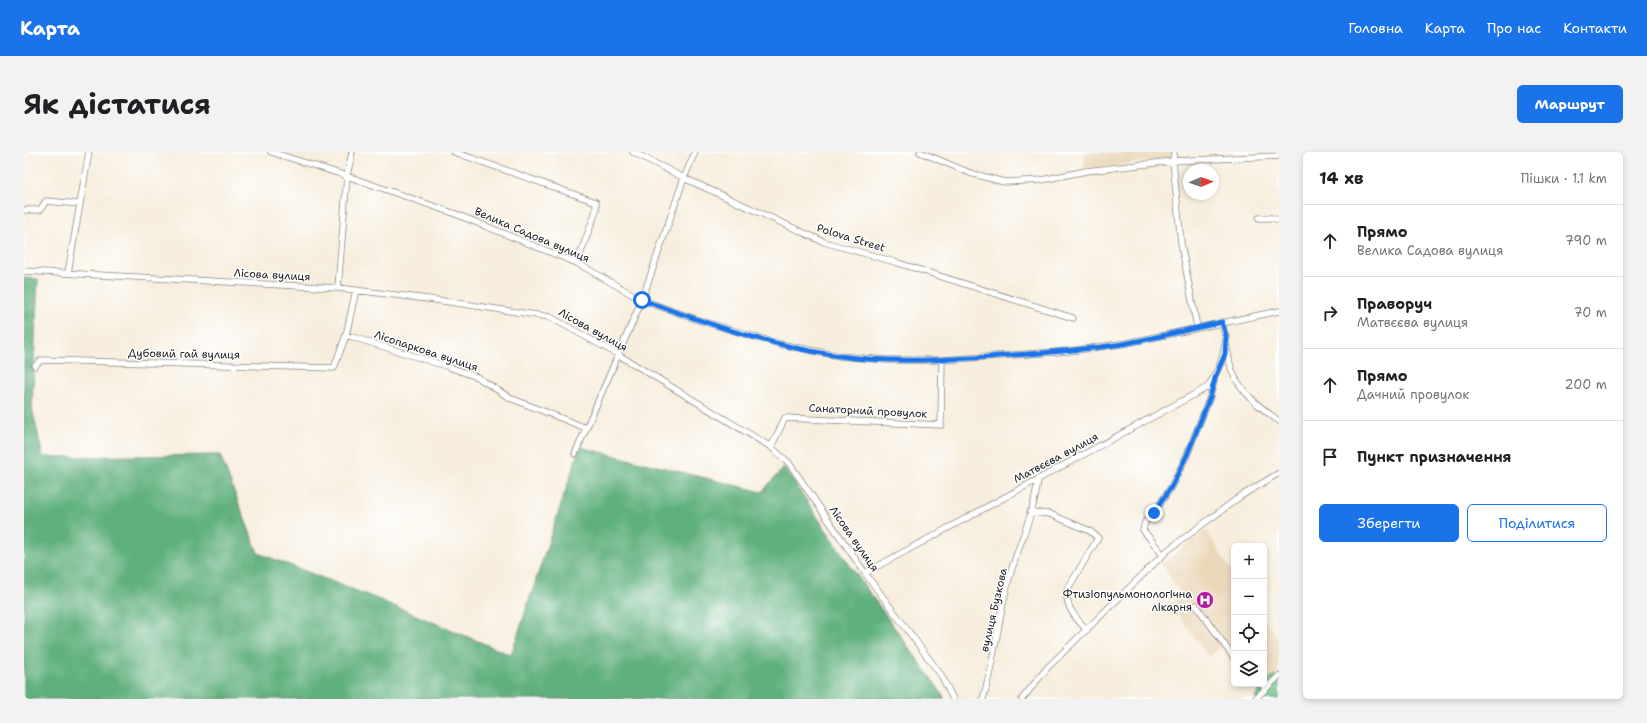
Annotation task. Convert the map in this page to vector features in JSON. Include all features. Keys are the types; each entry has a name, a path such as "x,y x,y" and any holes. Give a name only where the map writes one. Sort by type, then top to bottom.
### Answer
{"street":[{"path":"68,273 89,152"},
{"name":"Велика Садова вулиця","path":"271,152 347,176 453,213 577,263 642,300 701,321 795,347 840,356 886,360 942,360 1070,350 1127,343 1197,327 1279,311"},
{"path":"338,288 347,176 352,152"},
{"path":"454,152 596,202 596,211 577,263"},
{"name":"Polova Street","path":"633,152 684,178 824,242 895,262 1073,318"},
{"path":"575,454 617,354 642,300 684,178 695,152"},
{"path":"920,152 970,173 1004,182 1042,180 1086,171 1173,161 1279,156"},
{"path":"1174,152 1173,161 1181,243 1197,327"},
{"path":"24,210 40,210 46,201 80,204"},
{"path":"1259,218 1272,218 1279,220"},
{"name":"Лісова вулиця","path":"24,271 338,288 473,304 550,317 617,354 771,447 789,463 865,573 941,675 953,699"},
{"path":"346,336 356,290"},
{"path":"1222,322 1232,370 1238,383 1259,406 1279,421"},
{"name":"Дубовий гай вулиця","path":"35,366 41,360 334,368 346,336"},
{"name":"Лісопаркова вулиця","path":"346,336 477,377 510,398 586,428"},
{"name":"Матвєєва вулиця","path":"865,573 1208,387 1216,375 1225,354 1226,336"},
{"name":"Санаторний провулок","path":"771,447 785,418 942,425 942,360"},
{"path":"1164,555 1143,530 1145,522 1154,513 1171,487 1187,455 1210,397 1216,375"},
{"path":"1022,699 1048,667 1168,550 1241,496 1279,473"},
{"name":"вулиця Бузкова","path":"983,699 1008,582 1030,512 1038,480"},
{"path":"1030,512 1050,514 1090,531 1098,538 1067,590 1066,598 1071,612 1087,630"},
{"path":"1196,606 1231,654"},
{"path":"1255,699 1279,676"}],"shaded area":[{"path":"1085,152 1178,152 1177,158 1084,169"},
{"name":"Фтизіопульмонологічна лікарня","path":"1206,530 1231,570 1231,659 1221,648 1209,657 1171,605 1182,595 1161,564"},
{"path":"1267,623 1279,640 1279,672 1267,683"}],"green space":[{"path":"24,278 38,279 32,408 43,457 220,455 258,553 375,598 511,655 580,447 762,492 784,467 851,567 941,692 944,699 24,699"},
{"path":"1275,675 1279,680 1279,699 1255,699 1260,689 1262,687 1267,687 1267,682"}],"place":[{"name":"Фтизіопульмонологічна лікарня","path":"1205,600"}],"route":[{"path":"642,300 701,321 780,344 840,356 886,360 942,360 1070,350 1127,343 1222,322 1226,336 1225,354 1216,375 1210,397 1187,455 1171,487 1154,513"}]}
